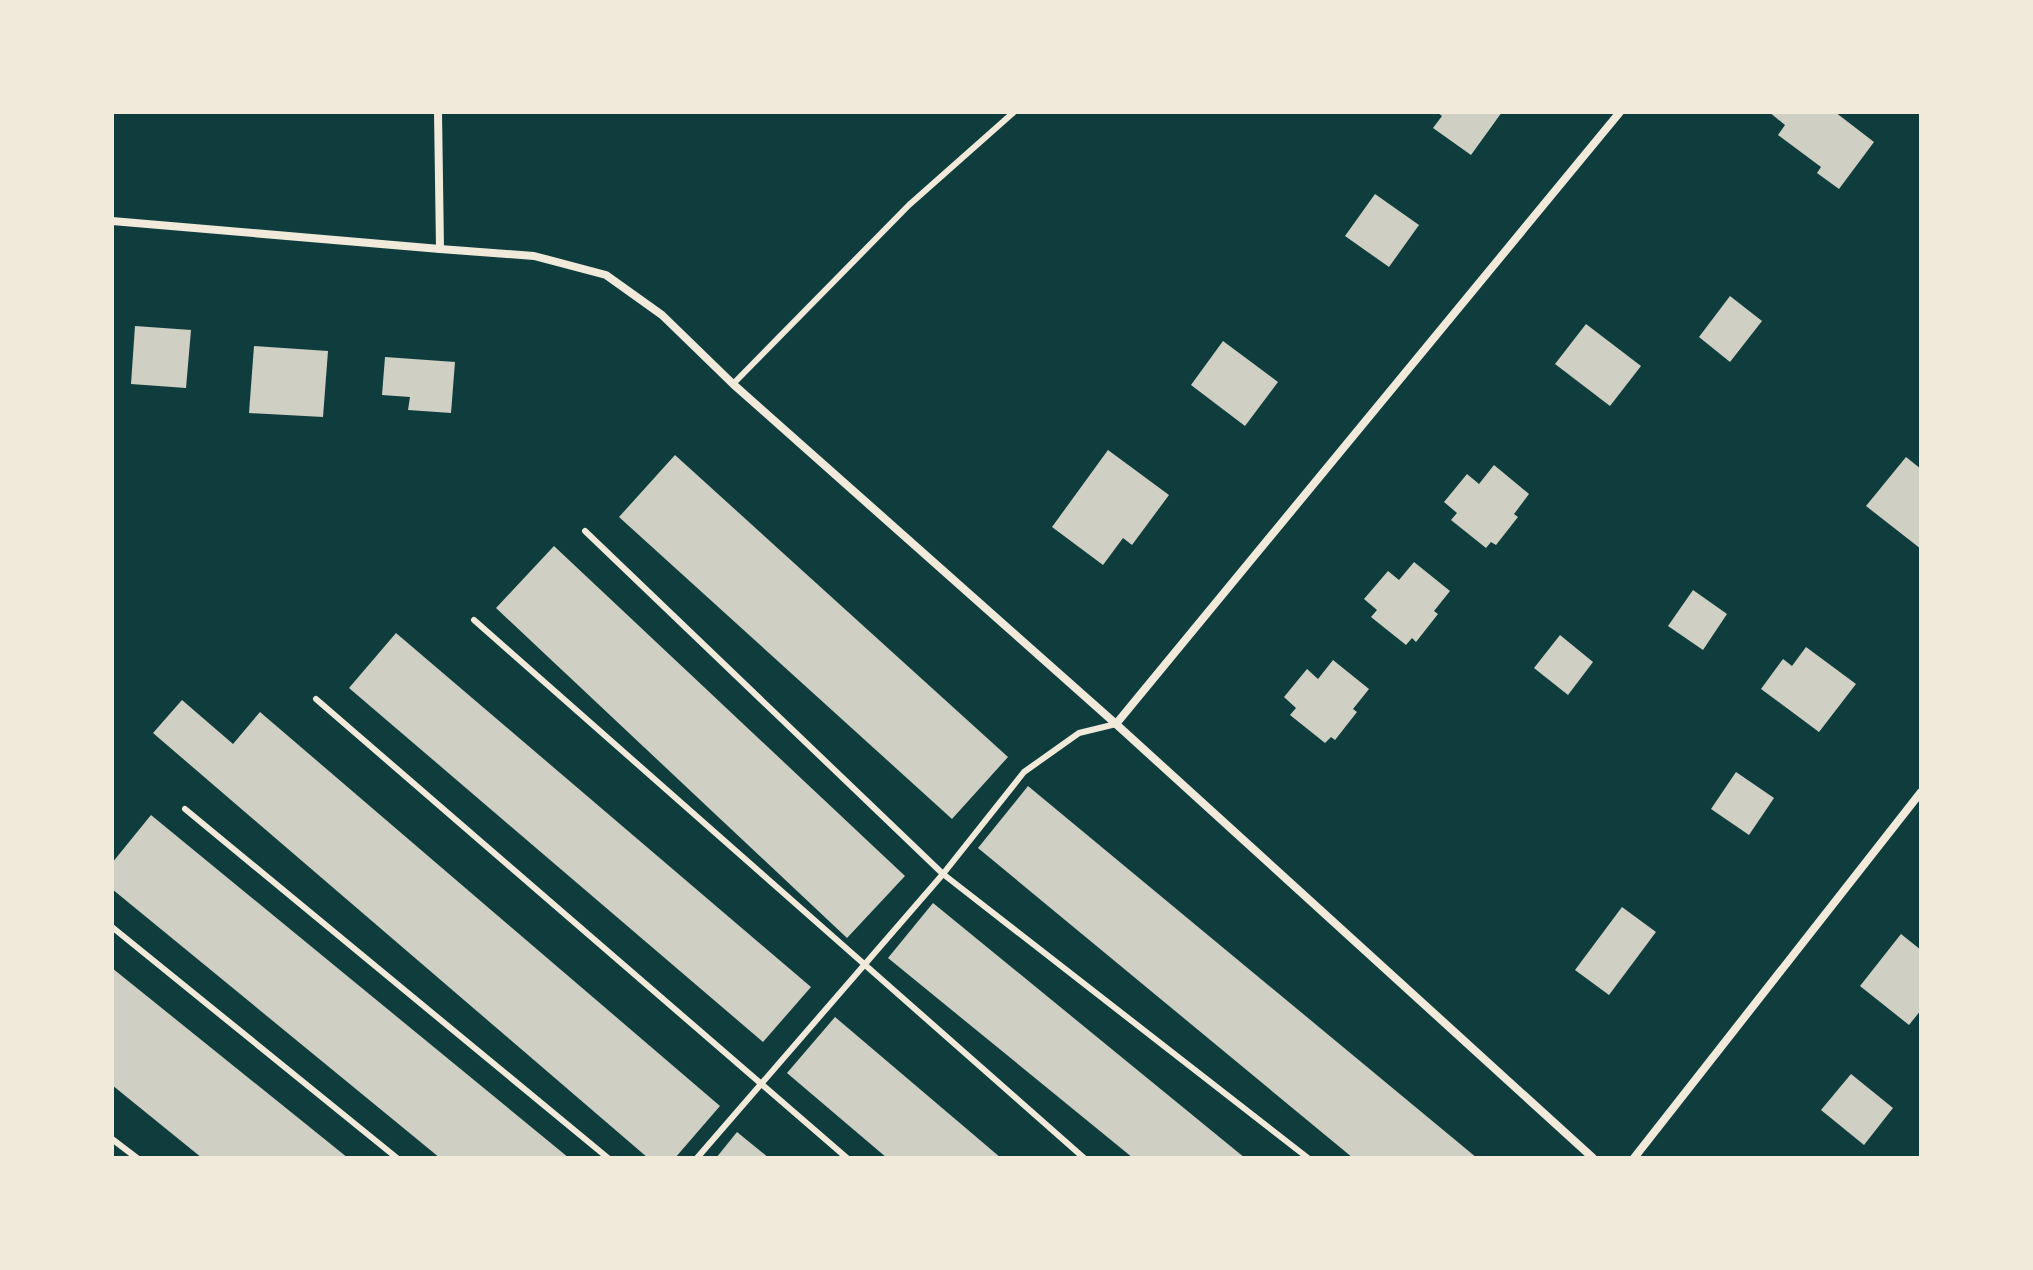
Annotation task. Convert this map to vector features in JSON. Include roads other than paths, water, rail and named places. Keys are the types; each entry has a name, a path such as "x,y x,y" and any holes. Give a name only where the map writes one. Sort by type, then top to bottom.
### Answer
{"street":[{"path":"438,112 440,249"},
{"path":"1116,724 1620,112"},
{"path":"112,221 534,256 606,275 662,315 733,384 1116,724 1593,1158"},
{"path":"1634,1158 1921,792"}],"lane":[{"path":"733,384 909,205 1014,112"},
{"path":"585,531 943,874 1308,1158"},
{"path":"474,620 1084,1158"},
{"path":"316,699 847,1158"},
{"path":"697,1158 943,874 1024,772 1079,733 1116,724"},
{"path":"185,809 608,1158"},
{"path":"112,927 397,1158"},
{"path":"112,1139 137,1158"}]}
